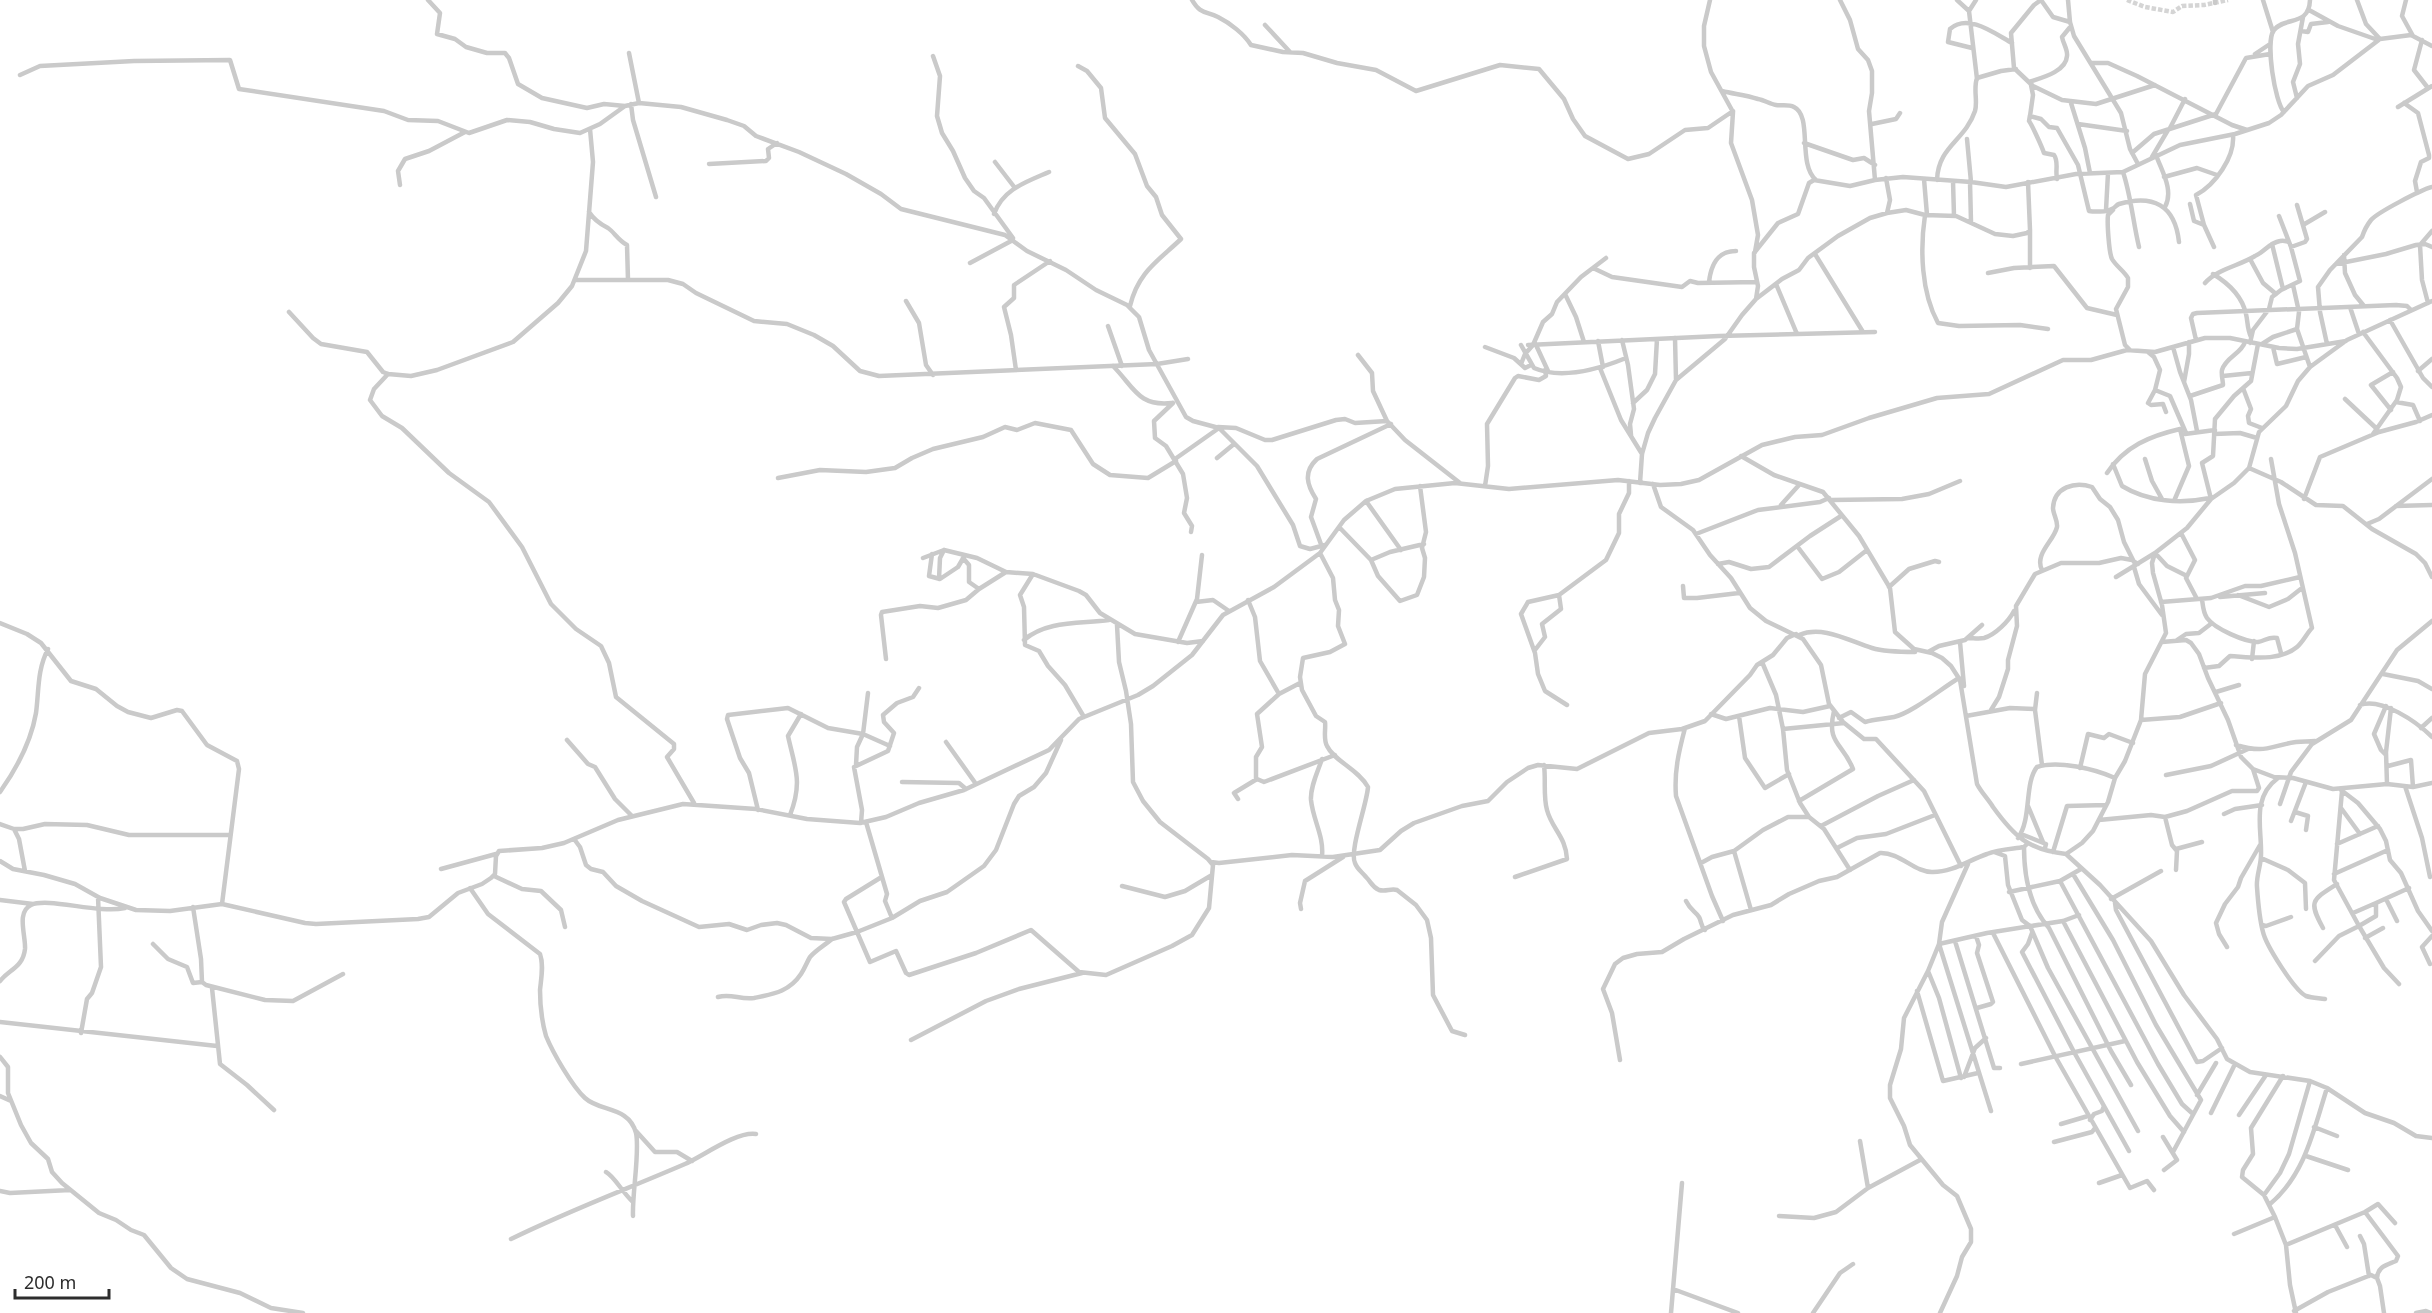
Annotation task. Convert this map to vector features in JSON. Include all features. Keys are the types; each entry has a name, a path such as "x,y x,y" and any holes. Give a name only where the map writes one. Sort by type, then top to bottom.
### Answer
{"street":[{"path":"428,0 440,13 437,34 455,39 466,47 487,53 505,53 518,84 545,99 587,108 604,104 626,106 639,103 697,111 740,125 756,136 777,143 863,183 901,209 965,226 993,230 1014,240"},
{"path":"1192,0 1200,12 1221,19 1245,36 1251,45 1303,53 1337,63 1376,70 1416,91 1500,65 1519,68 1534,67 1545,74 1564,99 1585,136 1628,159 1644,156 1686,130 1708,128 1733,111"},
{"path":"1710,0 1704,26 1703,45 1710,68 1733,111 1731,142 1752,200 1758,235 1754,253 1754,267 1758,282 1756,299"},
{"path":"1840,0 1850,20 1858,49 1871,67 1872,93 1869,111 1872,124 1875,180"},
{"path":"1958,0 1970,11"},
{"path":"1937,180 1939,160 1965,129 1976,110 1977,79 1970,11 1976,0"},
{"path":"2070,24 2052,17 2041,0 2012,31 2012,63 2030,84 2071,102 2093,105 2155,85"},
{"path":"2068,0 2070,24 2078,43 2123,116 2132,153 2138,164"},
{"path":"2263,0 2273,32 2270,44 2271,54 2278,101 2284,112"},
{"path":"2273,32 2303,16 2309,10 2310,0"},
{"path":"2357,0 2366,24 2379,39"},
{"path":"2406,0 2402,16 2413,36"},
{"path":"2309,10 2331,22 2379,39 2413,36 2432,46"},
{"path":"2297,98 2293,82 2300,64 2298,44 2303,16"},
{"path":"1972,48 1947,41 1952,27 1961,22 1971,23 2012,43"},
{"path":"2301,31 2308,32 2311,24 2331,22"},
{"path":"2030,84 2050,74 2064,63 2067,55 2062,37 2070,24"},
{"path":"1265,25 1290,52"},
{"path":"1809,183 1816,180 1850,186 1886,178 1970,182 2002,187 2080,174 2123,172 2180,145 2233,135 2269,123 2284,112 2310,85 2333,75 2379,39"},
{"path":"2398,107 2430,87 2414,70 2422,40"},
{"path":"2132,153 2147,138 2214,114 2221,105 2241,64 2270,44"},
{"path":"629,53 639,103"},
{"path":"2250,57 2271,54"},
{"path":"933,56 940,75 938,124 974,191 984,198 1014,240 1027,251 1050,261 1076,275 1096,290 1130,306 1139,317 1146,343 1175,402 1190,420 1218,428 1238,428 1265,440 1272,440 1336,420 1345,419 1355,423 1389,423"},
{"path":"20,75 40,66 134,61 230,60 239,89 384,111 408,120 438,121 465,132 507,120 530,122 576,133 605,121 626,106"},
{"path":"2092,63 2108,63 2185,99 2235,127 2249,130"},
{"path":"1078,66 1087,71 1101,88 1105,118 1134,152 1147,186 1156,197 1162,214 1180,238 1167,253 1144,272 1134,290 1130,306"},
{"path":"1977,79 1981,76 2016,69"},
{"path":"2030,84 2033,95 2029,121 2044,153 2054,155 2056,159 2057,179"},
{"path":"1721,90 1775,105 1795,108 1802,117 1809,183 1799,212 1779,222 1754,253"},
{"path":"2154,156 2185,99"},
{"path":"2071,102 2090,173"},
{"path":"2404,103 2418,113 2429,155 2429,158 2421,162 2415,181 2417,192"},
{"path":"626,106 633,120 656,197"},
{"path":"626,106 633,120"},
{"path":"1872,124 1896,119 1900,113"},
{"path":"2030,116 2041,119 2050,128 2059,129 2076,161 2089,211 2113,209"},
{"path":"2078,124 2127,131"},
{"path":"289,312 312,338 321,344 367,352 379,369 388,374 411,376 427,373 509,344 525,334 558,303 575,280 586,251 593,162 590,129"},
{"path":"400,185 398,171 405,159 429,151 465,132"},
{"path":"2214,247 2204,225 2196,195 2210,187 2233,148 2233,135"},
{"path":"1967,139 1971,222"},
{"path":"709,164 766,160 769,158 768,149 777,143"},
{"path":"1804,143 1853,160 1864,158 1875,165"},
{"path":"2154,156 2169,195 2164,207"},
{"path":"995,162 1015,188"},
{"path":"2164,177 2197,168 2217,175"},
{"path":"1809,171 1816,180"},
{"path":"994,214 1002,198 1015,188 1049,172"},
{"path":"2123,172 2129,190 2139,247"},
{"path":"2106,210 2108,173"},
{"path":"1886,178 1890,200 1887,213"},
{"path":"1924,179 1926,215 1922,240 1923,263 1929,301 1938,323 1959,326 2020,325 2048,329"},
{"path":"1953,181 1954,216"},
{"path":"2028,182 2032,248 2030,268"},
{"path":"2327,344 2318,287 2362,237 2364,229 2373,218 2417,192 2432,187"},
{"path":"2130,350 2125,345 2115,309 2128,282 2126,275 2113,261 2108,250 2110,241 2107,218 2117,204 2146,200 2164,207 2176,228 2179,242"},
{"path":"2190,204 2194,220 2204,225"},
{"path":"2205,283 2213,274 2227,271 2272,244 2282,240 2290,245 2306,241 2297,205"},
{"path":"1640,483 1642,454 1654,418 1676,380 1728,336 1756,299 1799,270 1815,254 1864,221 1887,213 1906,210 1926,215 1954,216 1995,234 2013,236 2027,233 2030,230"},
{"path":"588,211 617,239 627,245 628,280"},
{"path":"2303,225 2325,212"},
{"path":"2190,396 2222,386 2224,383 2222,369 2248,341 2258,322 2268,311 2271,299 2283,289 2299,283 2290,245 2279,216"},
{"path":"2116,577 2155,553 2181,533 2211,498 2234,483 2249,468 2262,428 2286,406 2298,381 2310,367 2346,341 2431,302 2422,280 2421,244 2432,231"},
{"path":"970,263 1014,240"},
{"path":"2272,244 2283,289"},
{"path":"2336,264 2421,244 2432,247"},
{"path":"1709,282 1720,254 1725,251 1736,251"},
{"path":"1815,254 1863,332"},
{"path":"2344,255 2345,273 2354,294 2364,306"},
{"path":"1521,364 1543,322 1552,314 1556,303 1581,277 1606,258"},
{"path":"2250,259 2263,283 2276,294"},
{"path":"1016,370 1004,307 1014,298 1014,285 1050,261"},
{"path":"1988,273 2055,267 2087,308 2117,315"},
{"path":"1593,268 1612,277 1683,287 1690,281 1758,282"},
{"path":"2213,274 2234,290 2245,312 2248,341"},
{"path":"575,280 674,281 754,321 779,322 794,326 834,346 864,373 879,376 1122,366 1188,359"},
{"path":"1776,284 1797,334"},
{"path":"2293,285 2298,309 2297,329 2310,367"},
{"path":"1565,294 1584,342"},
{"path":"906,302 919,323 925,360 933,375"},
{"path":"2196,340 2191,318 2193,314 2396,305 2407,306 2411,310"},
{"path":"2350,307 2361,333 2393,372 2401,387 2396,402 2378,429 2371,435"},
{"path":"2390,320 2418,371 2432,387"},
{"path":"1108,326 1122,366"},
{"path":"2202,463 2212,458 2216,418 2251,381 2260,344 2297,329"},
{"path":"1532,345 1875,332"},
{"path":"574,839 591,869 603,872 615,885 642,901 699,927 729,924 747,930 777,923 786,925 811,938 832,939 857,932 892,918 920,901 951,890 989,861 1014,804 1019,796 1034,787 1046,772 1062,738 1073,723 1143,693 1192,655 1219,619 1248,600 1274,587 1320,553 1339,527 1366,501 1395,489 1460,483 1517,489 1629,481 1672,485 1695,481 1766,444 1796,437 1825,434 1937,398 1989,394 2063,360 2090,360 2130,350 2148,352 2196,340 2223,337 2273,347 2304,349 2346,341"},
{"path":"1675,338 1676,380"},
{"path":"1633,404 1647,390 1655,374 1657,339"},
{"path":"1622,340 1633,404 1631,435"},
{"path":"1598,341 1601,367 1621,420 1642,454"},
{"path":"2184,382 2189,342"},
{"path":"1521,345 1532,365 1537,369 1560,373 1601,367 1626,358"},
{"path":"1485,486 1488,421 1515,378 1518,376 1539,380 1546,375 1546,370 1532,345"},
{"path":"1485,347 1508,355 1527,369 1532,365"},
{"path":"2173,347 2190,396 2197,431"},
{"path":"2273,347 2277,364 2306,357"},
{"path":"2148,352 2154,357 2160,370 2155,390 2148,403 2163,405 2166,411"},
{"path":"1358,355 1372,373 1373,391 1389,423 1405,440 1460,483"},
{"path":"2418,371 2432,359"},
{"path":"1113,366 1141,397 1156,404 1175,402"},
{"path":"2391,410 2371,385 2393,372"},
{"path":"2223,376 2252,373"},
{"path":"388,374 371,394 370,400 373,406 382,416 402,428 449,473 481,495 493,507 522,547 549,601 576,629 601,646 609,663 616,697 674,744 674,749 667,757 694,803"},
{"path":"2243,388 2251,409 2248,416 2249,423 2262,428"},
{"path":"2155,390 2170,397 2184,434 2188,472 2174,501"},
{"path":"2345,399 2378,429"},
{"path":"1175,402 1157,418 1153,426 1155,438 1166,446 1183,474 1187,498 1184,513 1192,526 1191,532"},
{"path":"2396,402 2413,405 2420,421"},
{"path":"2304,499 2319,458 2371,435 2420,421 2432,415"},
{"path":"778,478 820,470 866,472 895,468 939,447 983,437 1005,427 1019,430 1035,423 1071,430 1090,461 1110,475 1147,478 1218,428"},
{"path":"1324,545 1311,517 1316,499 1307,477 1311,465 1317,459 1389,423"},
{"path":"1218,428 1259,468 1293,525 1300,546 1307,549 1324,545"},
{"path":"2107,473 2113,464 2149,436 2180,429 2184,434"},
{"path":"2184,434 2197,431 2240,433 2257,438"},
{"path":"1217,458 1234,444"},
{"path":"1744,454 1771,474 1819,490 1830,499 1867,550 1890,587 1894,629 1906,643 1921,651"},
{"path":"2145,459 2152,481 2162,499"},
{"path":"2204,668 2219,666 2233,656 2252,659 2281,653 2296,647 2312,628 2271,459"},
{"path":"2188,462 2198,460 2202,463 2211,498"},
{"path":"2113,464 2123,486 2139,494 2174,501 2211,498"},
{"path":"2249,468 2274,478 2318,506 2342,506 2416,554 2430,569 2432,577"},
{"path":"2367,524 2432,479"},
{"path":"1567,705 1545,691 1520,615 1529,601 1559,595 1606,560 1619,533 1619,513 1629,493 1629,481"},
{"path":"1696,534 1758,510 1830,499 1902,499 1929,494 1960,481"},
{"path":"1653,484 1663,509 1696,534 1750,608 1766,621 1798,635 1821,665 1830,706 1844,723 1865,740 1876,739 1924,791 1961,866"},
{"path":"1781,506 1799,484"},
{"path":"1339,527 1371,560 1380,579 1398,601 1414,597 1422,587 1424,573 1422,548 1426,531 1420,486"},
{"path":"2042,570 2040,564 2042,555 2056,527 2053,509 2058,493 2064,488 2092,487 2118,520 2124,542 2135,564 2139,584 2164,617"},
{"path":"1366,501 1401,550"},
{"path":"2394,507 2432,505"},
{"path":"1718,564 1728,562 1751,569 1768,568 1841,516"},
{"path":"2181,533 2195,561 2187,576"},
{"path":"1371,560 1424,544"},
{"path":"1797,546 1822,579 1839,572 1867,550"},
{"path":"939,579 940,558 944,550"},
{"path":"923,558 944,550 984,560 1006,572 1033,574 1079,591 1109,620 1142,636 1178,642 1203,641"},
{"path":"1320,553 1333,578 1335,600 1339,610 1338,626 1345,644 1330,652 1303,657 1300,683 1316,716 1325,722 1326,744 1356,771 1368,789 1352,854 1357,868 1372,885 1383,891 1397,890 1424,915 1431,938 1433,995 1452,1031 1465,1035"},
{"path":"2155,553 2168,566 2187,576 2203,610 2212,623 2241,639 2254,641 2277,638 2281,653"},
{"path":"2066,854 2090,835 2099,820 2141,720 2145,676 2166,633 2153,573 2152,563 2155,553"},
{"path":"932,554 929,576 939,579 955,570 964,556"},
{"path":"1178,642 1196,602 1202,555"},
{"path":"964,556 969,565 969,582 979,589"},
{"path":"1968,638 1984,637 1996,631 2011,618 2034,575 2042,570 2061,563 2099,563 2117,558 2135,564"},
{"path":"1890,587 1909,569 1935,561 1939,562"},
{"path":"886,659 882,612 920,606 938,608 967,599 1006,572"},
{"path":"1033,574 1020,595 1024,607 1026,646 1039,651 1048,666 1065,685 1084,717"},
{"path":"2211,598 2245,586 2261,586 2300,576"},
{"path":"1683,586 1684,598 1738,593"},
{"path":"2238,595 2269,608 2288,599 2302,588"},
{"path":"2161,602 2265,592"},
{"path":"1534,653 1545,637 1542,624 1562,609 1559,595"},
{"path":"1196,602 1213,600 1229,612"},
{"path":"1248,600 1255,617 1260,661 1280,694"},
{"path":"1991,710 1998,700 2008,669 2008,660 2017,626 2015,609"},
{"path":"1024,640 1053,626 1109,620"},
{"path":"2236,745 2248,749 2268,750 2297,742 2315,741 2348,723 2399,648 2432,621"},
{"path":"0,623 27,634 48,649 71,681 96,689 128,712 151,718 182,711 207,745 237,761 239,769 222,904"},
{"path":"2177,640 2186,634 2199,633 2212,623"},
{"path":"1117,625 1118,658 1132,730 1132,778 1137,791 1160,822 1211,862 1220,863 1292,855 1345,856 1380,850 1401,831 1422,820 1462,806 1485,802 1519,773 1533,766 1576,769 1649,733 1685,728 1705,721 1762,662 1773,655 1787,638 1813,631 1838,636 1875,649 1921,651 1942,657 1959,678 1963,689 1978,786 2006,825 2020,836 2026,845 2027,887 2131,1085"},
{"path":"1928,652 1939,646 1960,642 1982,625"},
{"path":"2162,642 2177,640 2191,642 2199,654 2221,703 2244,762 2253,769 2266,775 2289,777 2342,790 2387,784 2413,787 2432,783"},
{"path":"2252,659 2254,641"},
{"path":"1960,642 1965,680 1963,689"},
{"path":"0,792 24,753 36,716 40,667 48,649"},
{"path":"1762,662 1779,708 1784,755 1799,801 1809,817 1821,826 1850,870"},
{"path":"2383,674 2420,681 2432,689"},
{"path":"1839,717 1851,712 1865,722 1893,717 1917,706 1959,678"},
{"path":"1256,780 1256,757 1262,747 1257,714 1280,694 1300,683"},
{"path":"2216,692 2239,686"},
{"path":"856,765 886,752 894,733 884,722 883,715 899,701 913,697 919,688"},
{"path":"868,693 863,734 857,747 854,771 864,822 886,894 885,901 892,918"},
{"path":"2037,693 2035,709 2042,765"},
{"path":"2360,705 2372,702 2388,707 2432,737"},
{"path":"2141,720 2180,717 2221,703"},
{"path":"1711,714 1725,719 1779,708 1803,712 1830,706"},
{"path":"2386,755 2381,750 2374,734 2388,707"},
{"path":"2387,784 2388,707"},
{"path":"758,810 748,773 740,758 727,716 735,713 788,708 828,728 863,734 890,746"},
{"path":"1966,716 2010,708 2035,709"},
{"path":"1799,801 1853,769 1834,738 1830,724 1834,711"},
{"path":"790,815 797,792 798,775 788,736 801,714"},
{"path":"1739,716 1744,755 1765,788 1789,774"},
{"path":"2421,728 2432,718"},
{"path":"1783,729 1844,723"},
{"path":"1685,728 1678,752 1675,779 1677,796 1723,921"},
{"path":"2080,768 2088,734 2104,738 2109,734 2133,743"},
{"path":"441,869 504,850 554,846 632,816 694,803 758,810 807,819 864,822 966,789 1042,754 1062,738"},
{"path":"567,740 588,764 595,767 615,799 632,816"},
{"path":"2280,804 2289,777 2315,741"},
{"path":"946,742 976,784"},
{"path":"2166,775 2200,769 2248,749"},
{"path":"1238,799 1234,793 1256,780 1264,782 1335,754"},
{"path":"1322,759 1311,793 1322,838 1322,856"},
{"path":"2388,766 2411,760 2413,787"},
{"path":"1515,877 1567,859 1565,842 1546,809 1544,765"},
{"path":"2020,836 2034,770 2042,765 2091,769 2115,778"},
{"path":"2099,820 2151,815 2165,817 2194,808 2228,792 2259,790 2253,769"},
{"path":"2280,777 2268,787 2259,823 2261,858 2257,886 2262,925 2266,939 2292,984 2306,996 2325,999"},
{"path":"1821,826 1914,780"},
{"path":"902,782 959,783 966,789"},
{"path":"2291,821 2306,782"},
{"path":"2405,786 2422,838 2430,877"},
{"path":"2342,790 2334,874 2365,938 2384,968 2399,984"},
{"path":"2342,790 2358,803 2378,826 2385,838 2390,860 2401,873 2423,918 2432,931"},
{"path":"2224,814 2235,809 2262,805"},
{"path":"2028,806 2043,842 2046,844 2045,848"},
{"path":"2054,852 2067,806 2106,806"},
{"path":"2341,808 2360,834"},
{"path":"2295,812 2308,816 2306,830"},
{"path":"1837,848 1857,838 1886,834 1935,815"},
{"path":"1701,863 1712,857 1734,851 1763,830 1788,817 1809,817"},
{"path":"2165,817 2172,845 2176,849 2176,870"},
{"path":"0,824 23,830 45,825 87,825 129,835 230,835"},
{"path":"2337,844 2378,826"},
{"path":"14,829 19,839 25,871"},
{"path":"2020,836 2043,842"},
{"path":"2176,849 2202,842"},
{"path":"1620,1060 1612,1013 1603,990 1616,964 1632,955 1662,952 1723,921 1773,904 1817,882 1837,877 1883,853 1905,860 1928,872 1961,866 1993,852 2026,845 2066,854 2132,919 2157,949 2184,995 2222,1048 2227,1059 2250,1072 2310,1081 2327,1088 2365,1113 2394,1123 2416,1136 2432,1138"},
{"path":"2227,947 2219,934 2217,923 2225,904 2238,887 2260,845"},
{"path":"2334,874 2388,850"},
{"path":"1734,851 1750,910"},
{"path":"1993,852 2005,856 2009,892 2022,920 2030,926 2048,968 2138,1131"},
{"path":"494,876 496,854"},
{"path":"1301,909 1300,903 1305,881 1345,856"},
{"path":"2261,858 2288,870 2305,883 2306,909"},
{"path":"0,861 10,868 75,884 125,908"},
{"path":"911,1040 986,1001 1029,986 1082,973 1106,975 1190,936 1209,908 1213,867 1211,862"},
{"path":"1940,1313 1957,1276 1962,1257 1971,1242 1971,1229 1957,1196 1943,1185 1920,1160 1910,1145 1890,1092 1892,1072 1901,1049 1904,1018 1928,971 1939,944 1942,922 1968,864"},
{"path":"2009,892 2060,880 2081,869"},
{"path":"2113,901 2161,871"},
{"path":"1122,886 1165,897 1183,892 1212,874"},
{"path":"2073,874 2113,940 2156,1025 2200,1101 2173,1152"},
{"path":"0,900 99,910 125,908 157,911 222,904 305,923 417,920 435,914 444,903 494,876"},
{"path":"494,876 522,889 541,891 561,910 566,927"},
{"path":"880,878 844,900 870,962 896,951 909,975 976,953 1031,930 1082,973"},
{"path":"2060,880 2158,1065 2182,1104 2193,1114"},
{"path":"2323,928 2314,912 2314,902 2320,894 2337,884"},
{"path":"470,888 488,914 540,954 542,963 540,998 546,1034 578,1089 587,1100 617,1111 656,1152 677,1152 692,1161"},
{"path":"2353,913 2409,888"},
{"path":"81,1033 87,999 92,993 101,967 98,897"},
{"path":"2386,899 2397,921"},
{"path":"1686,901 1690,910 1699,917 1701,927 1705,930"},
{"path":"2113,901 2197,1062 2203,1061 2222,1048"},
{"path":"2315,961 2339,936 2376,916 2376,903"},
{"path":"0,981 16,968 23,957 25,938 23,916 25,910 33,904"},
{"path":"193,907 202,982"},
{"path":"1939,944 2063,921 2079,915"},
{"path":"2262,925 2266,926 2291,917"},
{"path":"2063,921 2125,1041 2157,1097 2184,1132"},
{"path":"2365,938 2383,928"},
{"path":"1993,933 2055,1056 2122,1175 2131,1189 2147,1181 2154,1190"},
{"path":"2032,933 2022,952 2129,1151"},
{"path":"1976,936 1979,945 1977,953 1993,1002 1977,1008"},
{"path":"2430,964 2422,947 2432,936"},
{"path":"718,997 728,994 739,998 750,998 769,996 783,991 801,975 810,957 832,939"},
{"path":"1955,941 1994,1068 2000,1068"},
{"path":"153,944 164,957 187,967 193,983 202,982 212,988 266,1000 293,1000 343,974"},
{"path":"1939,944 1991,1111"},
{"path":"1928,971 1963,1078"},
{"path":"212,988 217,1046 222,1066 274,1110"},
{"path":"1917,991 1944,1081 1978,1073"},
{"path":"0,1022 81,1033 217,1046"},
{"path":"1963,1078 1972,1054 1986,1038"},
{"path":"2021,1064 2125,1041"},
{"path":"0,1057 8,1067 10,1101 31,1143 48,1159 52,1172 70,1190 102,1215 144,1235 171,1268 188,1279 240,1293 271,1308 303,1313"},
{"path":"2197,1095 2216,1063"},
{"path":"2211,1113 2235,1064"},
{"path":"1959,1070 1967,1066"},
{"path":"2239,1115 2266,1075"},
{"path":"2283,1076 2250,1131 2253,1154 2242,1174 2243,1180 2265,1195 2286,1245 2295,1312 2328,1292 2369,1276 2377,1278"},
{"path":"2265,1195 2280,1173 2289,1154 2310,1081"},
{"path":"2270,1204 2283,1190 2306,1156 2327,1088"},
{"path":"0,1096 10,1101"},
{"path":"2061,1124 2089,1118 2102,1111 2104,1106"},
{"path":"2314,1127 2337,1136"},
{"path":"2054,1142 2092,1132 2095,1128"},
{"path":"633,1216 636,1144 634,1129"},
{"path":"511,1239 620,1190 692,1161 735,1139 752,1133 756,1134"},
{"path":"2163,1137 2177,1160 2164,1170"},
{"path":"1860,1141 1868,1188"},
{"path":"2306,1156 2348,1170"},
{"path":"1779,1216 1808,1218 1828,1215 1841,1209 1868,1188 1920,1160"},
{"path":"606,1172 612,1175 620,1190 632,1201"},
{"path":"2099,1183 2122,1175"},
{"path":"1671,1313 1672,1275 1682,1184"},
{"path":"0,1191 70,1190"},
{"path":"2286,1245 2335,1226 2380,1204 2395,1223"},
{"path":"2365,1212 2398,1256 2396,1261 2381,1267 2377,1272 2384,1313"},
{"path":"2234,1234 2275,1217"},
{"path":"2335,1226 2347,1247"},
{"path":"2360,1236 2364,1244 2369,1276"},
{"path":"1813,1313 1840,1273 1853,1264"},
{"path":"1673,1288 1738,1313"},
{"path":"2416,1313 2426,1311 2431,1313"}],"tunnel":[{"path":"2127,0 2145,7 2173,12 2182,6 2204,5 2228,0"}]}
